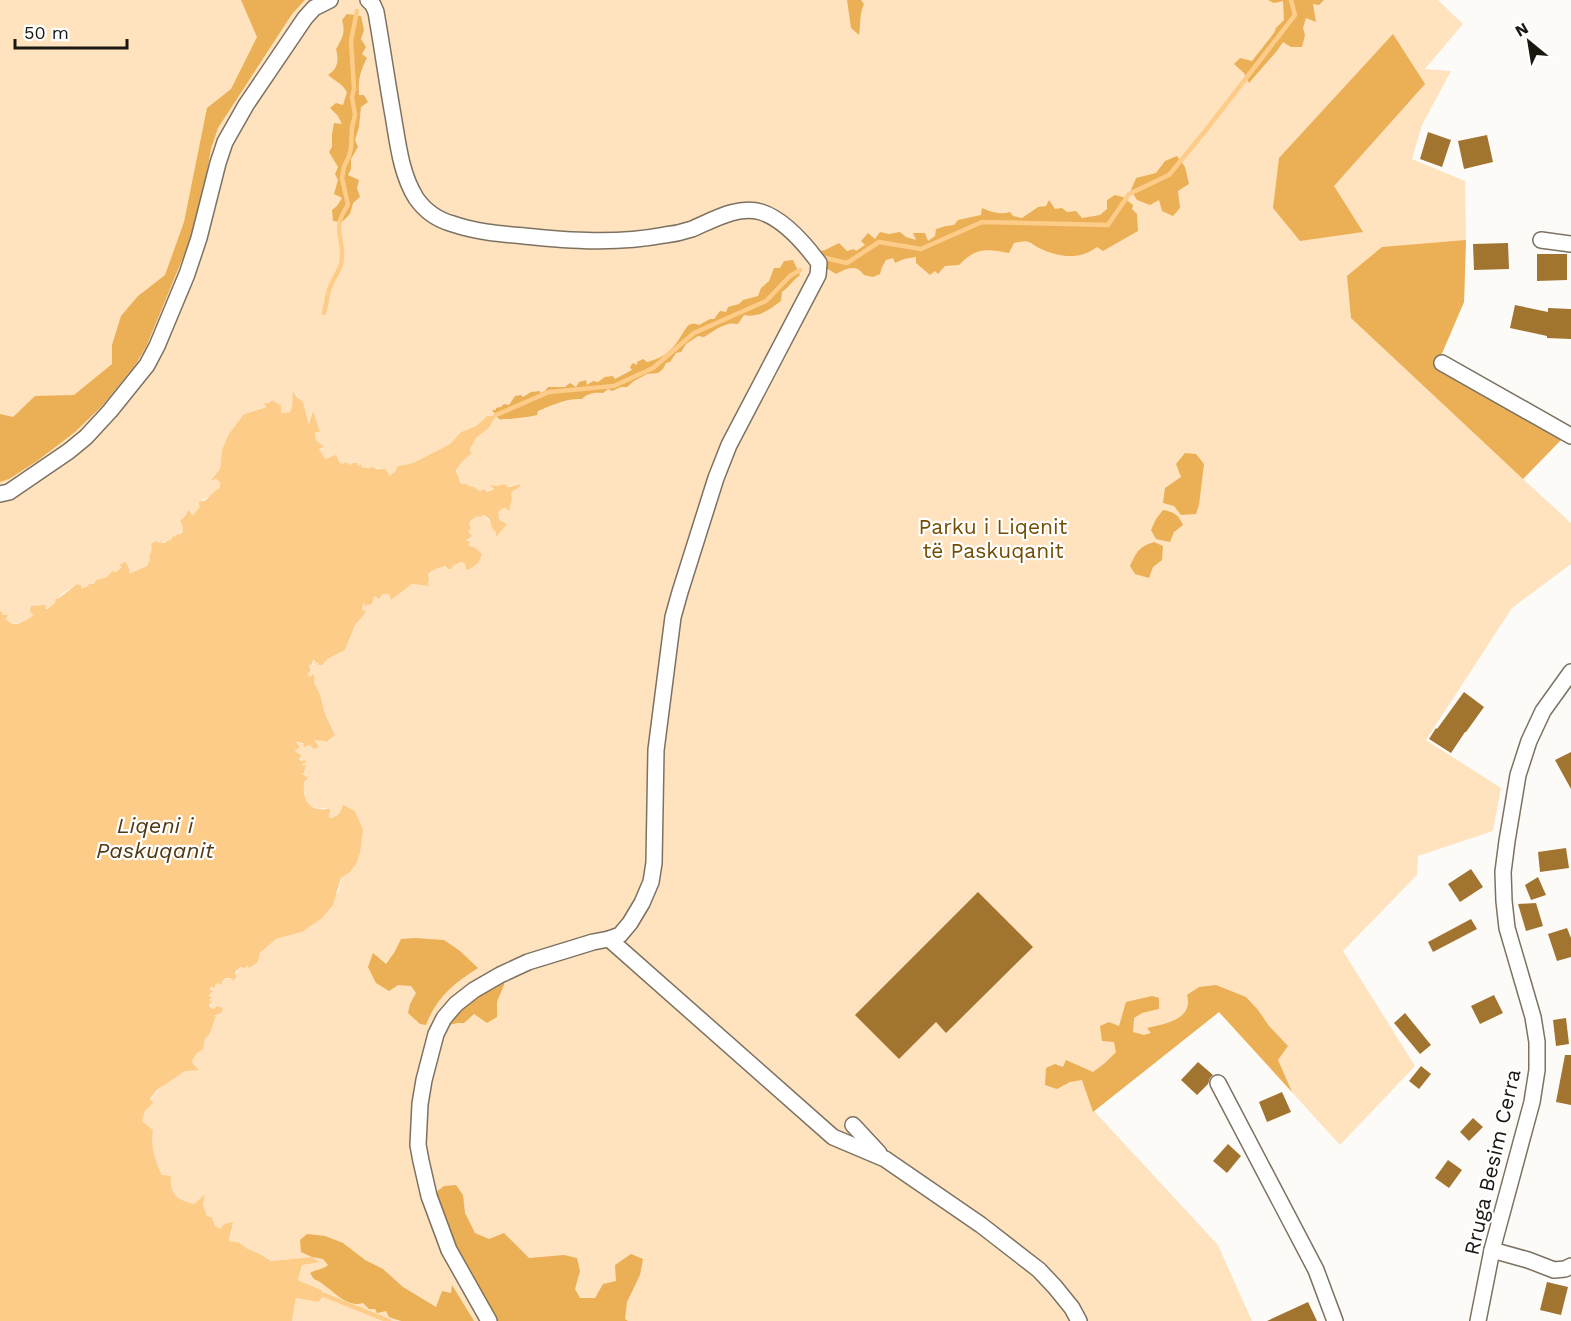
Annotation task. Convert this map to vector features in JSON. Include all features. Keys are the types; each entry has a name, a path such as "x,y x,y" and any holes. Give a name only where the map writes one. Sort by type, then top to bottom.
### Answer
{"street":[{"path":"3,495 86,437 147,365 187,274 225,142 246,105 305,18 314,8 330,0"},
{"path":"368,0 376,12 403,170 422,206 436,217 451,224 497,234 594,242 667,235 689,230 729,213 759,211 773,217 798,238 819,262 818,275 729,446 697,533 673,617 656,750 654,863 651,882 642,903 620,935 528,962 474,990 456,1004 444,1018 436,1034 420,1104 418,1145 429,1196 449,1250 489,1321"},
{"path":"1541,240 1571,244"},
{"path":"1442,363 1571,436"},
{"name":"Rruga Besim Cerra","path":"1478,1321 1492,1250 1532,1102 1537,1070 1537,1042 1533,1017 1507,928 1503,872 1507,840 1518,775 1529,741 1543,711 1571,672"},
{"path":"609,939 833,1137 885,1159 981,1225 1038,1270 1055,1287 1079,1321"},
{"path":"1218,1083 1316,1270 1335,1321"},
{"path":"853,1125 885,1159"},
{"path":"1492,1250 1554,1270 1571,1266"}],"green space":[{"name":"Parku i Liqenit të Paskuqanit","path":"0,0 1438,0 1463,24 1425,69 1451,71 1422,125 1412,159 1465,181 1464,302 1437,365 1561,440 1523,479 1571,523 1571,564 1512,608 1426,740 1501,788 1493,831 1418,856 1417,875 1343,951 1415,1066 1340,1145 1219,1012 1094,1111 1218,1245 1252,1321 292,1321 296,1298 318,1302 321,1290 298,1280 302,1265 319,1261 312,1257 271,1261 238,1242 229,1241 232,1231 220,1230 215,1226 212,1217 207,1216 203,1205 204,1195 194,1204 183,1201 174,1194 153,1157 151,1139 153,1130 142,1121 150,1101 161,1087 194,1065 192,1061 216,1018 213,1016 216,1014 214,1009 211,1008 209,995 212,991 210,990 217,983 233,978 242,967 251,968 258,962 260,953 276,939 302,932 339,891 341,878 349,873 340,813 336,817 328,818 326,808 312,807 308,803 301,774 304,773 306,766 303,766 299,758 301,756 295,751 300,746 295,742 310,745 313,749 318,745 313,739 324,741 335,734 314,683 315,678 313,675 310,677 306,674 310,672 308,667 310,664 313,665 313,660 318,662 345,650 355,625 365,612 362,609 364,602 366,606 374,596 379,599 383,594 389,594 392,599 412,584 429,586 428,574 438,567 453,566 460,562 465,564 468,570 466,539 470,522 477,515 484,516 493,530 505,523 498,518 498,513 501,509 506,508 511,493 519,484 486,492 463,485 458,478 456,470 472,453 470,451 476,438 489,428 495,415 487,416 476,426 461,432 450,444 413,463 398,466 390,477 384,469 361,467 361,464 349,465 330,457 325,459 318,449 323,448 316,440 315,432 320,431 312,413 310,425 303,403 294,392 291,412 281,413 281,405 272,400 265,404 267,406 244,414 222,450 220,469 212,479 221,482 220,489 202,500 201,507 193,515 187,515 180,522 183,529 178,537 167,544 163,542 151,544 153,550 147,566 129,573 124,563 120,565 123,567 116,572 112,571 107,577 96,580 94,584 81,589 81,585 77,584 62,594 51,607 32,612 33,615 28,621 13,624 6,619 0,610"}],"shaded area":[{"path":"241,0 305,0 292,14 218,128 189,243 146,347 136,364 102,406 75,432 37,461 9,479 0,482 0,414 13,417 35,396 74,395 112,364 112,345 121,316 138,296 165,275 184,222 207,108 231,89 257,37"},
{"path":"847,0 861,0 864,4 859,35 851,28"},
{"path":"1268,0 1324,0 1319,5 1313,4 1316,22 1306,18 1302,47 1291,47 1283,42 1249,83 1244,73 1234,64 1240,58 1252,61 1284,20 1283,1 1274,3"},
{"path":"347,14 361,16 364,30 361,39 366,47 362,54 367,58 360,76 359,95 364,95 368,102 361,107 355,140 358,147 351,159 351,169 348,175 359,180 357,188 360,197 353,203 350,214 342,222 333,221 332,210 342,198 334,194 338,180 335,174 338,167 329,152 332,147 334,123 342,124 330,108 336,103 343,105 347,92 341,84 328,75 337,64 336,49 343,35 342,20"},
{"path":"1393,34 1425,84 1334,186 1363,232 1300,241 1273,208 1279,158"},
{"path":"1177,156 1185,167 1189,184 1178,191 1180,208 1173,216 1162,211 1159,200 1150,205 1137,200 1131,190 1136,178 1156,173 1165,161"},
{"path":"1115,195 1123,197 1133,205 1132,209 1137,214 1138,231 1103,251 1097,247 1083,254 1068,256 1022,241 1014,243 1009,253 988,250 976,252 959,265 945,266 938,274 935,271 930,275 916,263 916,257 895,263 893,258 886,260 880,274 873,277 864,275 855,268 836,274 828,269 823,272 817,252 839,243 847,251 854,249 856,251 865,245 861,241 868,233 875,239 880,232 889,234 900,232 916,240 913,233 925,233 928,241 935,236 936,229 954,225 958,220 981,215 982,208 996,213 1010,212 1013,216 1022,218 1038,207 1046,206 1049,200 1055,209 1062,208 1067,212 1076,211 1082,218 1100,215 1107,209 1107,200"},
{"path":"1466,240 1464,302 1437,365 1561,440 1523,479 1351,318 1347,276 1382,247"},
{"path":"793,260 800,275 782,292 781,301 759,314 744,315 738,324 724,325 704,337 698,336 686,344 681,352 676,353 658,373 647,374 627,387 612,391 608,389 603,393 589,394 582,399 560,402 538,411 537,415 499,419 492,410 504,404 509,405 515,396 523,397 531,392 540,391 540,393 548,387 565,387 570,383 576,387 579,382 586,380 587,385 605,377 613,376 615,379 632,370 630,367 633,363 637,365 637,362 643,359 647,362 662,357 690,325 699,325 714,319 720,311 726,312 728,307 758,296 761,288 769,281 774,268 780,268 784,261"},
{"path":"1185,453 1196,454 1204,464 1196,514 1181,515 1174,506 1163,503 1165,488 1181,477 1176,464"},
{"path":"1163,510 1175,514 1183,525 1174,532 1170,542 1156,539 1151,530"},
{"path":"1154,542 1163,546 1162,560 1153,567 1149,578 1135,574 1130,566 1139,550"},
{"path":"401,939 444,940 478,968 447,992 435,1007 426,1025 420,1024 408,1013 416,993 411,986 398,985 389,991 376,983 368,967 373,953 386,964"},
{"path":"504,977 504,985 497,1002 497,1017 487,1023 474,1014 464,1023 446,1026 458,1007"},
{"path":"1216,985 1246,997 1288,1046 1278,1060 1292,1092 1219,1012 1093,1112 1082,1080 1070,1082 1057,1089 1045,1085 1046,1068 1055,1064 1063,1067 1066,1060 1093,1072 1116,1052 1114,1042 1102,1041 1100,1026 1109,1022 1119,1026 1126,1002 1152,996 1159,998 1159,1009 1142,1013 1134,1018 1133,1032 1144,1035 1151,1033 1147,1028 1169,1022 1182,1015 1188,1003 1187,995 1199,987"},
{"path":"456,1185 463,1195 465,1213 475,1233 489,1239 504,1233 529,1258 564,1255 577,1258 580,1271 575,1289 580,1298 595,1298 603,1284 616,1281 615,1265 631,1254 643,1259 640,1275 627,1302 625,1319 628,1321 496,1321 468,1275 445,1227 440,1210 436,1192 444,1186"},
{"path":"307,1234 325,1236 343,1243 365,1260 383,1269 403,1287 436,1307 442,1291 451,1293 452,1285 474,1321 401,1321 389,1317 386,1311 377,1313 375,1309 369,1309 363,1303 356,1304 343,1300 314,1279 310,1273 328,1265 323,1259 301,1252 300,1240"}],"water":[{"name":"Liqeni i Paskuqanit","path":"293,390 303,402 309,424 313,411 320,432 315,432 316,440 324,447 319,449 325,459 336,455 339,462 344,464 345,462 351,465 357,463 358,466 361,463 361,467 385,469 390,476 398,466 413,463 450,444 461,432 476,426 487,416 496,415 489,428 476,438 470,450 472,453 456,470 460,482 487,492 494,489 490,485 504,484 509,487 520,484 519,488 511,493 509,511 506,508 501,509 498,513 500,520 507,524 496,537 496,532 489,519 484,515 471,520 469,525 471,528 468,531 472,536 466,540 470,542 468,546 474,547 482,554 478,563 468,570 461,562 451,569 446,566 435,569 428,574 429,586 412,584 391,600 389,594 383,594 379,599 374,596 372,604 365,607 364,602 362,609 366,612 355,625 345,650 327,659 322,665 315,663 315,660 312,665 310,664 310,672 307,674 310,677 313,674 315,678 314,683 335,735 326,742 314,740 318,748 313,749 310,745 304,747 303,743 296,742 300,747 295,751 302,756 300,760 305,760 306,763 302,764 306,765 302,774 308,778 304,782 304,792 311,806 330,809 329,818 335,817 343,805 355,811 363,830 356,864 349,873 341,878 333,905 322,918 302,932 276,939 260,953 258,962 250,968 241,967 236,971 237,976 233,981 232,978 226,978 221,985 218,983 215,988 211,987 210,990 213,991 209,995 212,997 209,1000 212,1002 209,1005 214,1009 217,1006 223,1008 221,1013 213,1016 216,1017 205,1039 203,1049 192,1061 199,1070 185,1071 157,1090 150,1099 153,1103 145,1111 142,1121 153,1130 152,1142 155,1159 162,1175 171,1176 173,1192 176,1195 194,1204 205,1194 203,1205 207,1216 212,1217 215,1226 220,1229 224,1224 233,1222 229,1241 238,1242 271,1261 312,1257 320,1262 302,1265 298,1280 321,1290 324,1295 318,1302 296,1298 292,1321 0,1321 0,610 3,615 8,615 6,619 13,624 18,624 33,615 30,611 31,606 46,605 47,609 54,604 56,599 77,584 81,585 81,588 94,584 96,580 107,577 112,571 116,572 122,567 119,565 125,562 130,573 147,566 152,550 151,544 162,540 161,543 166,543 173,536 177,537 176,535 183,530 180,521 189,510 193,515 200,507 199,502 206,500 220,488 220,482 216,479 211,480 220,469 222,450 229,434 244,414 266,407 264,403 272,400 281,405 281,413 290,412"}],"building":[{"path":"1428,132 1451,140 1442,167 1420,159"},
{"path":"1487,135 1493,162 1464,169 1458,141"},
{"path":"1508,243 1509,269 1474,270 1473,244"},
{"path":"1537,254 1567,254 1567,280 1537,281"},
{"path":"1515,305 1548,312 1548,308 1571,309 1571,339 1547,338 1547,336 1510,328"},
{"path":"1464,692 1484,707 1451,753 1429,739"},
{"path":"1571,752 1571,789 1555,760"},
{"path":"1566,848 1569,868 1540,872 1538,852"},
{"path":"1471,869 1483,887 1460,902 1448,884"},
{"path":"1538,877 1546,895 1531,900 1525,885"},
{"path":"978,892 1033,947 946,1033 936,1022 899,1059 855,1015"},
{"path":"1536,903 1543,926 1526,931 1518,904"},
{"path":"1471,919 1477,929 1433,952 1428,942"},
{"path":"1567,928 1571,938 1571,957 1557,961 1548,934"},
{"path":"1494,995 1503,1013 1480,1024 1471,1006"},
{"path":"1405,1013 1431,1045 1420,1054 1394,1023"},
{"path":"1566,1018 1569,1044 1556,1046 1553,1020"},
{"path":"1565,1055 1571,1055 1571,1105 1556,1102"},
{"path":"1198,1062 1213,1075 1197,1095 1181,1080"},
{"path":"1421,1066 1431,1074 1419,1089 1409,1081"},
{"path":"1282,1092 1291,1112 1267,1122 1259,1102"},
{"path":"1473,1118 1483,1127 1469,1141 1460,1132"},
{"path":"1228,1144 1241,1156 1227,1173 1213,1161"},
{"path":"1448,1160 1462,1170 1449,1188 1435,1178"},
{"path":"1547,1282 1568,1287 1561,1315 1540,1310"},
{"path":"1308,1302 1317,1321 1267,1321"}],"waterway":[{"path":"821,257 847,263 879,242 921,249 982,222 1108,225 1129,194 1169,175 1206,130 1295,15 1291,0"},
{"path":"324,313 329,290 341,264 342,248 339,229 342,214 348,205 342,178 351,148 355,115 352,97 354,89 351,41 357,11"},
{"path":"496,415 549,392 614,386 653,368 694,333 766,301 790,276 800,270"},
{"path":"324,1295 389,1321"}]}
